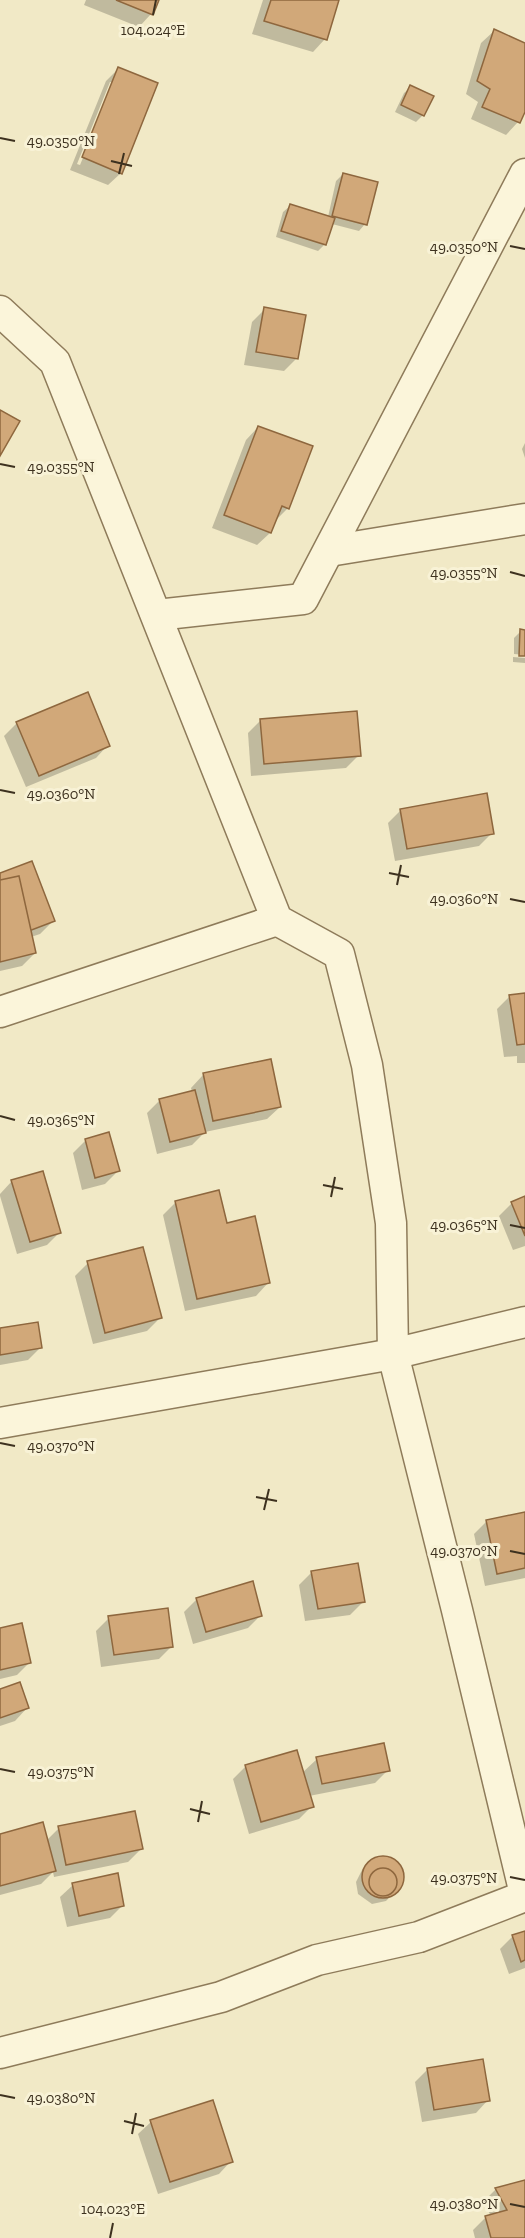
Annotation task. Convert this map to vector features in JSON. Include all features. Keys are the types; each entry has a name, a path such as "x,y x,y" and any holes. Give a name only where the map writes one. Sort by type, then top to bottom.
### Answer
{"street":[{"path":"157,615 303,599 523,180"},
{"path":"0,311 55,362 277,920 339,954 367,1065 391,1223 393,1354 525,1895 419,1937 317,1960 221,1997 0,2053"},
{"path":"329,551 525,519"},
{"path":"0,1012 277,920"},
{"path":"0,1423 393,1354 525,1322"}],"building":[{"path":"116,0 159,0 153,15"},
{"path":"271,0 339,0 327,40 264,21"},
{"path":"494,29 525,43 525,112 520,123 482,107 490,89 477,81"},
{"path":"118,67 158,83 122,174 82,157"},
{"path":"410,85 434,96 424,116 401,105"},
{"path":"343,173 378,182 367,225 332,216"},
{"path":"290,204 335,218 326,245 281,231"},
{"path":"264,307 306,315 298,359 256,352"},
{"path":"0,410 20,421 0,456"},
{"path":"258,426 313,446 289,509 282,506 271,533 224,515"},
{"path":"520,629 525,630 525,656 519,656"},
{"path":"88,692 110,746 39,776 16,722"},
{"path":"357,711 361,756 264,764 260,719"},
{"path":"487,793 494,834 407,849 400,809"},
{"path":"32,861 55,921 0,942 0,873"},
{"path":"19,876 36,953 0,962 0,880"},
{"path":"525,993 525,1044 517,1045 509,995"},
{"path":"271,1059 281,1107 213,1121 203,1073"},
{"path":"195,1090 206,1133 170,1142 159,1099"},
{"path":"109,1132 120,1171 95,1178 85,1139"},
{"path":"43,1171 61,1233 30,1242 11,1180"},
{"path":"219,1190 227,1223 255,1216 270,1283 197,1299 175,1201"},
{"path":"525,1196 525,1236 511,1202"},
{"path":"143,1247 162,1318 105,1333 87,1261"},
{"path":"38,1322 42,1348 0,1355 0,1328"},
{"path":"525,1512 525,1568 497,1574 486,1520"},
{"path":"358,1563 365,1602 318,1609 311,1571"},
{"path":"253,1581 262,1616 206,1632 196,1598"},
{"path":"168,1608 173,1647 114,1655 108,1616"},
{"path":"22,1623 31,1663 0,1670 0,1628"},
{"path":"20,1682 29,1708 0,1718 0,1689"},
{"path":"384,1743 390,1771 322,1784 316,1757"},
{"path":"297,1750 314,1807 261,1822 245,1765"},
{"path":"135,1811 143,1849 66,1865 58,1826"},
{"path":"43,1822 56,1871 0,1886 0,1834"},
{"path":"383,1856 391,1857 398,1862 403,1869 403,1885 398,1892 391,1897 383,1898 375,1897 368,1892 363,1885 362,1877 363,1869 368,1862 375,1857"},
{"path":"383,1868 393,1872 397,1882 393,1892 383,1896 373,1892 369,1882 373,1872"},
{"path":"118,1873 124,1906 79,1916 72,1883"},
{"path":"525,1931 525,1960 521,1962 512,1935"},
{"path":"483,2059 490,2101 434,2110 427,2068"},
{"path":"213,2100 233,2162 170,2182 150,2120"},
{"path":"525,2180 525,2238 491,2238 485,2216 507,2210 495,2188"}]}
